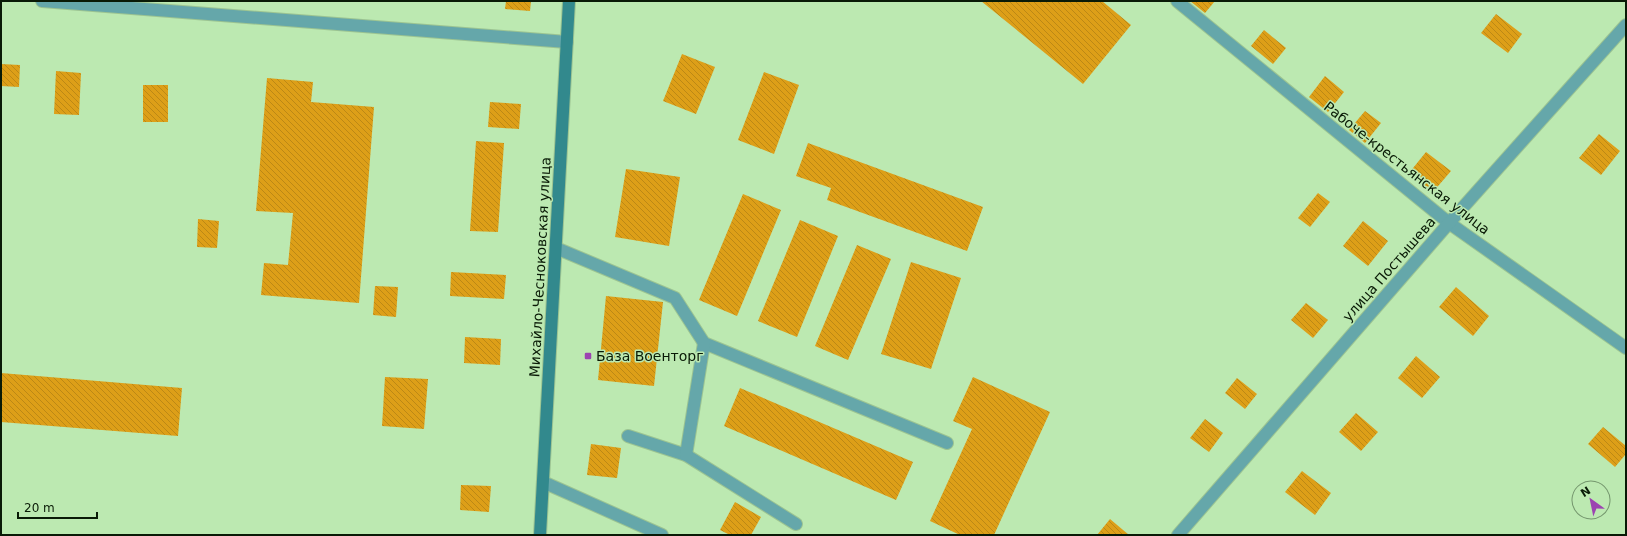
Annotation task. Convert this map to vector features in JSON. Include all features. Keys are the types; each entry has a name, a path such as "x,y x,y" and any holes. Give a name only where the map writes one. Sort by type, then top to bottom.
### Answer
{"main road":[{"name":"Михайло-Чесноковская улица","path":"540,535 569,1"}],"street":[{"path":"42,1 567,42"},
{"name":"Рабоче-крестьянская улица","path":"1177,1 1449,223 1626,348"},
{"name":"улица Постышева","path":"1178,535 1449,223 1626,25"},
{"path":"556,248 675,298 704,343 947,443"},
{"path":"686,455 704,343"},
{"path":"628,436 686,455 796,524"},
{"path":"543,482 662,535"}],"building":[{"path":"506,1 531,1 530,11 505,9"},
{"path":"981,1 1102,1 1131,25 1083,84"},
{"path":"1190,1 1215,1 1205,13"},
{"path":"1496,14 1522,34 1508,53 1481,33"},
{"path":"1264,30 1286,48 1273,64 1251,46"},
{"path":"682,54 715,67 696,114 663,101"},
{"path":"1,64 20,65 19,87 1,86"},
{"path":"56,71 81,73 79,115 54,114"},
{"path":"764,72 799,85 774,154 738,140"},
{"path":"1325,76 1344,92 1328,112 1309,97"},
{"path":"267,78 313,82 311,102 374,107 359,303 261,295 264,263 288,265 293,213 256,211"},
{"path":"143,85 168,85 168,122 143,122"},
{"path":"490,102 521,104 519,129 488,127"},
{"path":"1365,111 1381,123 1365,143 1349,130"},
{"path":"1599,134 1620,151 1601,175 1579,158"},
{"path":"476,141 504,143 498,232 470,231"},
{"path":"808,143 983,207 967,251 827,200 831,188 796,176"},
{"path":"1426,152 1451,171 1433,192 1409,173"},
{"path":"626,169 680,177 669,246 615,237"},
{"path":"1318,193 1330,202 1310,227 1298,218"},
{"path":"743,194 781,210 737,316 699,300"},
{"path":"198,219 219,221 217,248 197,247"},
{"path":"800,220 838,236 797,337 758,321"},
{"path":"1363,221 1388,241 1368,266 1343,246"},
{"path":"857,245 891,259 848,360 815,346"},
{"path":"911,262 961,278 931,369 881,354"},
{"path":"451,272 506,275 504,299 450,296"},
{"path":"375,286 398,287 396,317 373,315"},
{"path":"1456,287 1489,316 1473,336 1439,307"},
{"path":"606,296 663,302 654,386 598,380"},
{"path":"1306,303 1328,320 1313,338 1291,320"},
{"path":"465,337 501,339 500,365 464,363"},
{"path":"1416,356 1440,377 1422,398 1398,378"},
{"path":"1,373 182,388 178,436 1,422"},
{"path":"385,377 428,379 424,429 382,426"},
{"path":"973,377 1050,412 994,535 960,535 930,521 972,429 953,421"},
{"path":"1237,378 1257,394 1245,409 1225,393"},
{"path":"740,388 913,462 896,500 724,426"},
{"path":"1356,413 1378,432 1361,451 1339,432"},
{"path":"1205,419 1223,433 1209,452 1190,438"},
{"path":"1603,427 1626,446 1626,454 1615,467 1588,444"},
{"path":"591,444 621,448 617,478 587,475"},
{"path":"1302,471 1331,493 1315,515 1285,492"},
{"path":"461,485 491,486 489,512 460,510"},
{"path":"735,502 761,517 751,535 730,535 720,530"},
{"path":"1110,519 1129,535 1097,535"}],"place":[{"name":"База Военторг","path":"588,356"}]}
